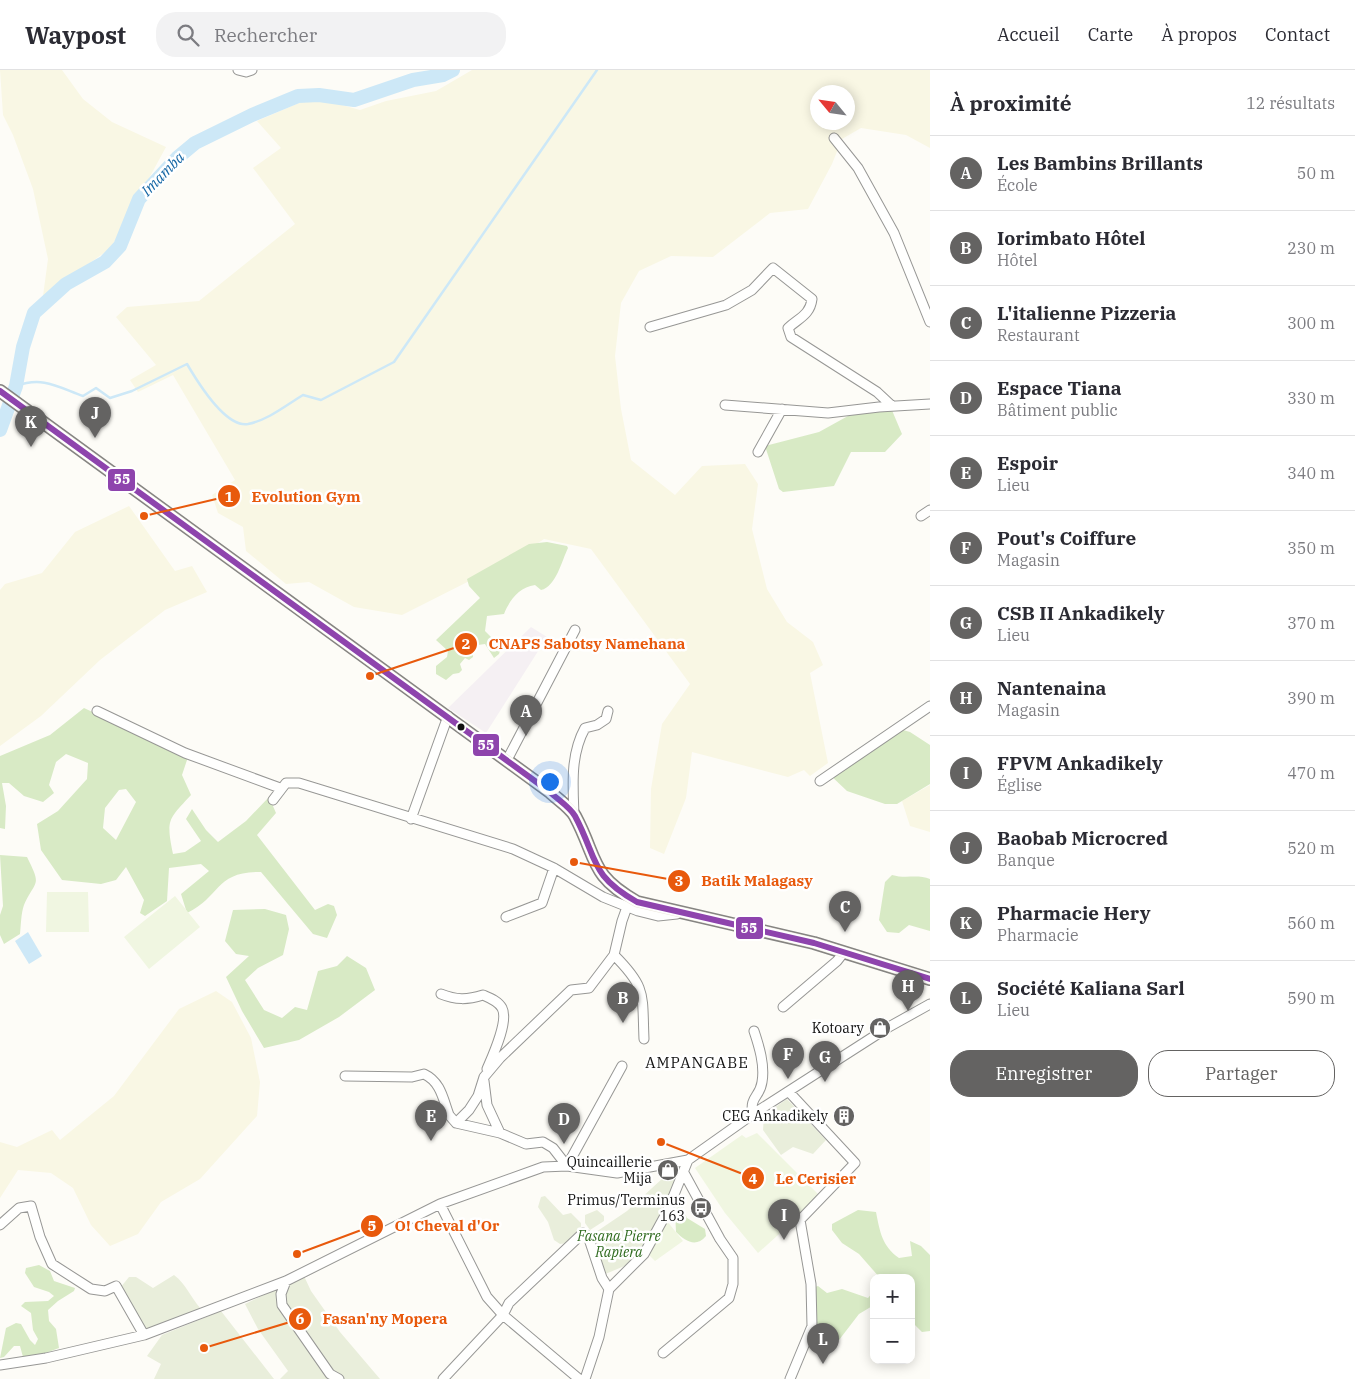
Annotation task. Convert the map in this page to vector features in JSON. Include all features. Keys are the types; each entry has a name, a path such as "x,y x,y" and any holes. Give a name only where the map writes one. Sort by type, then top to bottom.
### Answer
{"main road":[{"path":"3,393 550,792 574,815 596,866 618,891 638,902 687,912 844,952 930,979"}],"street":[{"path":"238,70 246,72 252,70"},
{"path":"834,138 858,168 894,233 930,322"},
{"path":"650,327 726,305 752,290 773,268 812,299 806,316 788,328 791,337 877,392 892,406"},
{"path":"725,405 828,413 930,404"},
{"path":"758,452 782,409"},
{"path":"921,516 930,510"},
{"path":"507,760 575,630"},
{"path":"820,780 930,706"},
{"path":"97,711 185,753 280,788"},
{"path":"574,815 573,773 579,742 585,728 597,725 606,719 608,711"},
{"path":"411,818 448,716"},
{"path":"273,800 280,788 286,783 299,782 513,849 554,868 603,897 627,907 658,916 687,912"},
{"path":"506,917 542,903 554,868"},
{"path":"500,1133 487,1105 484,1076 500,1058 572,990 588,988 614,955 627,907"},
{"path":"783,1007 844,952"},
{"path":"614,955 634,975 642,991 644,1039"},
{"path":"441,994 454,999 471,999 483,995 495,1001 503,1009 504,1019 478,1096 469,1110 456,1123"},
{"path":"0,1365 46,1358 144,1336 286,1281 440,1204 543,1167 567,1166 617,1173 688,1160 753,1114 887,1028 930,1004"},
{"path":"753,1114 752,1100 761,1087 763,1074 760,1049 754,1031"},
{"path":"567,1166 622,1066"},
{"path":"345,1076 412,1077 424,1074 433,1078 440,1088 449,1115 456,1123 500,1133 526,1144 542,1142 553,1148 567,1166"},
{"path":"789,1092 855,1163 800,1220 811,1284 812,1326 790,1379"},
{"path":"436,1109 449,1115"},
{"path":"585,1379 598,1337 609,1289 644,1254 667,1212 688,1160"},
{"path":"663,1353 729,1298 733,1284 733,1258 720,1239 684,1173"},
{"path":"440,1204 486,1297 579,1379"},
{"path":"0,1225 18,1208 31,1206 40,1237 52,1264 91,1289 105,1291 116,1286 144,1336"},
{"path":"443,1379 504,1314 509,1303 583,1233 588,1236 602,1278 609,1289"},
{"path":"286,1281 281,1294 282,1305 330,1374 339,1379"}],"shaded area":[{"path":"0,70 62,70 83,99 112,122 166,147 111,248 43,296 48,259 33,189 13,135 3,115"},
{"path":"472,70 930,70 930,148 906,135 861,128 842,139 832,164 808,209 770,213 713,257 671,256 639,271 621,303 615,356 621,409 631,460 675,495 702,466 745,464 758,484 752,529 767,589 787,622 813,642 823,665 810,673 828,763 810,776 804,770 788,777 692,752 686,798 664,854 650,848 651,789 662,724 690,684 591,549 544,539 519,556 402,615 354,607 309,582 286,584 246,551 243,527 218,513 212,495 235,480 173,375 138,392 130,380 156,365 116,317 127,307 199,301 295,224 253,168 281,148 257,121 306,100 328,101 360,110 386,101 436,91"},
{"path":"129,506 175,571 192,566 207,592 165,610 100,660 41,716 0,746 0,590 5,584 42,573 75,532"},
{"path":"531,627 547,637 486,733 448,708"},
{"path":"930,785 930,832 910,826 902,801"},
{"path":"216,991 232,1002 251,1038 260,1082 257,1116 200,1179 161,1202 138,1234 110,1246 91,1225 73,1188 51,1173 18,1170 0,1198 0,1142 17,1147 52,1130 60,1140 114,1096 179,1009"}],"green space":[{"path":"891,408 902,434 885,452 851,452 834,486 783,492 779,489 765,446 819,432 848,416"},
{"path":"547,542 567,546 568,548 551,584 541,590 535,585 529,586 519,592 509,604 504,614 487,616 485,631 501,647 499,654 494,658 485,644 478,645 473,650 473,657 469,660 465,658 460,664 462,670 459,673 453,674 446,680 436,674 436,666 447,657 448,651 436,640 480,598 469,586 467,579 529,544"},
{"path":"84,708 188,757 182,775 191,795 173,815 171,821 170,834 173,854 185,852 201,841 186,819 192,809 206,830 218,842 246,821 269,797 276,813 257,835 315,910 328,904 334,906 337,915 327,938 313,934 261,872 246,873 226,880 198,907 187,913 181,894 209,871 201,864 169,868 167,901 145,916 140,913 144,900 126,867 116,880 101,884 62,880 41,850 37,824 58,811 87,779 88,763 66,754 56,762 49,785 54,793 43,802 24,796 9,783 2,783 6,806 5,829 0,828 0,756 50,735","holes":["126,789 136,802 116,840 103,828 105,808 119,790"]},
{"path":"903,730 910,732 930,745 930,784 897,804 885,804 847,791 829,774"},
{"path":"0,855 27,857 36,879 23,908 20,934 4,944 0,935 0,915 3,906"},
{"path":"892,875 930,879 930,931 909,925 899,933 887,932 879,920 885,882"},
{"path":"47,892 88,892 89,932 46,932"},
{"path":"175,896 200,927 149,969 124,937"},
{"path":"265,909 286,915 289,929 283,955 258,968 245,980 264,1010 282,1018 295,1007 307,1010 318,971 337,966 347,956 366,968 375,990 339,1017 299,1040 264,1048 242,1011 226,977 249,956 236,954 225,941 233,910"},
{"path":"787,1099 826,1140 813,1154 793,1147 781,1155 763,1130 764,1115"},
{"path":"757,1133 818,1194 798,1217 758,1253 725,1213 695,1168 742,1135 746,1138"},
{"name":"Fasana Pierre Rapiera","path":"676,1166 682,1170 649,1241 634,1262 603,1275 590,1236 627,1211"},
{"path":"545,1196 563,1215 571,1213 581,1223 580,1231 572,1240 560,1244 554,1240 548,1222 538,1207 541,1197"},
{"path":"679,1206 682,1207 687,1218 705,1229 706,1236 702,1240 691,1242 676,1232 675,1211"},
{"path":"597,1210 604,1216 604,1221 590,1230 585,1223 585,1215"},
{"path":"858,1210 876,1212 885,1243 899,1258 912,1256 910,1241 921,1246 930,1255 930,1331 922,1332 915,1325 915,1274 876,1274 859,1254 842,1243 832,1230 832,1224"},
{"path":"667,1221 683,1241 655,1261 648,1254"},
{"path":"39,1265 50,1271 54,1281 75,1288 74,1291 48,1310 49,1321 56,1329 59,1348 27,1360 23,1357 20,1346 14,1346 4,1357 0,1358 6,1328 16,1323 21,1324 35,1345 38,1339 33,1330 31,1313 21,1306 25,1302 48,1301 54,1296 49,1292 34,1287 25,1273 26,1268"},
{"path":"174,1275 201,1309 170,1322 144,1329 120,1288 129,1277 136,1277 153,1288"},
{"path":"304,1276 311,1291 340,1332 380,1379 280,1379 288,1371 258,1329 245,1304"},
{"path":"818,1286 827,1293 842,1289 868,1298 870,1296 870,1307 859,1314 839,1340 816,1326 813,1305 815,1287"},
{"path":"221,1311 274,1379 154,1379 161,1364 147,1356 162,1335"}],"water":[{"path":"28,932 42,956 29,964 15,941"}],"waterway":[{"name":"Imamba","path":"0,430 16,386 23,347 34,313 66,284 105,262 120,246 139,199 177,158 195,143 252,115 298,96 319,95 354,100 413,80 443,75 453,70"},
{"path":"16,386 42,382 83,396 96,388 110,398 132,391 187,364 205,392 221,411 230,419 248,424 269,416 303,395 321,400 394,362 597,70"}],"transit line":[{"name":"55","path":"0,391 550,792 573,813 602,874 621,892 637,902 814,943 930,979"}],"place":[{"name":"Baobab Microcred","path":"95,438"},
{"name":"Pharmacie Hery","path":"31,447"},
{"name":"Evolution Gym","path":"144,516"},
{"name":"CNAPS Sabotsy Namehana","path":"370,676"},
{"name":"Les Bambins Brillants","path":"526,736"},
{"name":"Batik Malagasy","path":"574,862"},
{"name":"L'italienne Pizzeria","path":"845,932"},
{"name":"Nantenaina","path":"908,1011"},
{"name":"Iorimbato Hôtel","path":"623,1023"},
{"name":"Kotoary","path":"880,1028"},
{"name":"Pout's Coiffure","path":"788,1079"},
{"name":"CSB II Ankadikely","path":"825,1082"},
{"name":"CEG Ankadikely","path":"844,1116"},
{"name":"Espoir","path":"431,1141"},
{"name":"Le Cerisier","path":"661,1142"},
{"name":"Espace Tiana","path":"564,1144"},
{"name":"Quincaillerie Mija","path":"668,1170"},
{"name":"Primus/Terminus 163","path":"701,1208"},
{"name":"FPVM Ankadikely","path":"784,1240"},
{"name":"O! Cheval d'Or","path":"297,1254"},
{"name":"Fasan'ny Mopera","path":"204,1348"},
{"name":"Société Kaliana Sarl","path":"823,1364"}],"district":[{"name":"AMPANGABE","path":"697,1063"}]}
